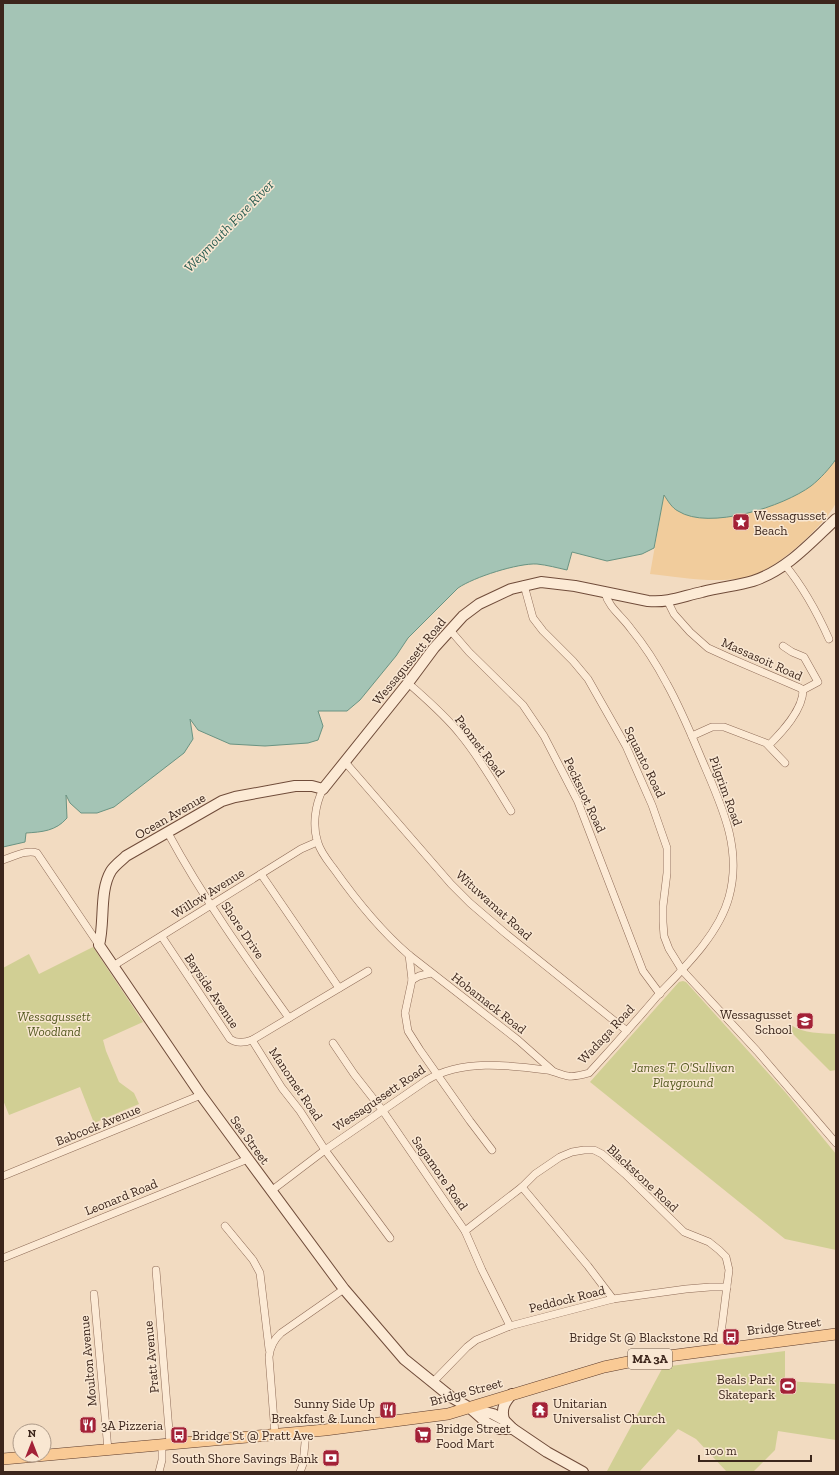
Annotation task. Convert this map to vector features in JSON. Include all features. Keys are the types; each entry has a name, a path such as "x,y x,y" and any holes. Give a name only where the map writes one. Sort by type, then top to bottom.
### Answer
{"main road":[{"name":"Bridge Street","path":"3,1459 306,1432 364,1426 448,1414 604,1367 638,1360 836,1334"}],"street":[{"name":"Wessagussett Road","path":"271,1191 326,1150 437,1074 412,1038 406,1023 406,1005 412,980 409,955 392,940 346,886 322,852 317,842 315,827 316,808 323,789 434,648 462,616 479,604 495,595 524,585 548,582 648,601 668,602 704,591 754,581 785,565 836,518"},
{"path":"785,565 800,583 808,596 829,639"},
{"name":"Squanto Road","path":"524,585 533,618 543,631 573,661 588,679 626,746 652,805 667,848 667,873 663,906 664,936 669,949 682,970"},
{"name":"Pilgrim Road","path":"605,593 611,606 630,627 657,666 683,714 725,813 733,851 734,868 729,897 724,912 710,936 682,970"},
{"name":"Massasoit Road","path":"668,602 672,611 690,632 708,648 803,690 797,708 789,723 768,745"},
{"name":"Pecksuot Road","path":"450,630 469,652 524,705 544,736 578,802 643,971 660,994"},
{"path":"783,646 804,658 818,682 803,690"},
{"name":"Paomet Road","path":"408,682 430,702 460,734 482,764 511,811"},
{"path":"692,736 712,727 720,726 763,742 768,745 785,763"},
{"name":"Wituwamat Road","path":"345,762 450,884 505,933 627,1031"},
{"name":"Ocean Avenue","path":"99,945 103,928 104,892 106,882 116,864 126,856 222,801 235,797 304,785 323,789"},
{"name":"Shore Drive","path":"168,833 211,906 289,1018"},
{"name":"Willow Avenue","path":"113,966 162,937 301,849 317,842"},
{"name":"Sea Street","path":"3,860 30,852 37,853 202,1095 271,1191 344,1289 404,1359 451,1397 470,1408 487,1423 500,1429 513,1429"},
{"path":"261,874 339,988"},
{"name":"Bayside Avenue","path":"162,937 230,1039 240,1043 252,1040"},
{"name":"Hobamack Road","path":"409,955 518,1040 554,1071"},
{"path":"682,970 753,1047 836,1143"},
{"name":"Wadaga Road","path":"437,1074 450,1069 471,1066 522,1067 554,1071 567,1076 578,1076 589,1073 682,970"},
{"path":"252,1040 368,971"},
{"path":"412,980 419,976 431,973"},
{"name":"Manomet Road","path":"252,1040 282,1088 390,1238"},
{"name":"Sagamore Road","path":"333,1043 354,1074 383,1111 465,1231 482,1270 510,1326"},
{"path":"437,1074 492,1150"},
{"name":"Babcock Avenue","path":"3,1176 202,1095"},
{"name":"Blackstone Road","path":"465,1231 522,1187 535,1174 560,1157 572,1152 594,1150 602,1154 625,1174 684,1232 709,1242 726,1257 729,1270 719,1349"},
{"name":"Leonard Road","path":"3,1258 248,1159"},
{"path":"522,1187 588,1266 613,1299"},
{"path":"226,1226 253,1260 260,1273 269,1353 275,1434"},
{"name":"Pratt Avenue","path":"156,1270 166,1444 159,1472"},
{"name":"Peddock Road","path":"433,1382 467,1347 476,1340 510,1326 613,1299 692,1288 727,1287"},
{"path":"269,1353 275,1339 281,1333 344,1289"},
{"name":"Moulton Avenue","path":"94,1294 108,1450"},
{"path":"504,1420 502,1414 503,1406 512,1394"},
{"name":"Sea Street","path":"470,1408 493,1414 504,1420 513,1429 547,1452 583,1472"},
{"path":"300,1472 303,1464 306,1432"}],"green space":[{"name":"Wessagussett Woodland","path":"93,947 143,1022 103,1040 119,1082 134,1093 139,1104 94,1123 80,1087 9,1115 3,1100 3,968 29,954 39,974"},
{"name":"James T. O'Sullivan Playground","path":"679,982 686,982 786,1093 836,1154 836,1250 785,1239 590,1082"},
{"path":"791,1025 807,1032 836,1034 836,1070 830,1071 788,1029"},
{"path":"785,1351 785,1381 836,1384 836,1440 778,1431 775,1450 753,1472 727,1472 696,1439 678,1429 639,1472 607,1471 663,1367"}],"sand":[{"name":"Wessagusset Beach","path":"836,459 837,493 836,502 832,510 810,535 771,567 744,578 718,580 703,580 650,574 664,495 669,502 832,465"}],"water":[{"name":"Weymouth Fore River","path":"3,3 836,3 836,459 818,480 799,494 746,514 708,518 692,516 676,510 664,495 654,548 642,554 607,561 572,552 567,570 541,564 529,564 508,568 474,579 458,588 408,638 396,656 360,700 347,711 318,711 323,726 318,740 308,743 265,746 230,744 198,730 190,719 193,739 184,753 114,807 97,813 81,813 70,803 66,795 67,818 63,822 48,830 26,833 25,842 3,847"}],"place":[{"name":"Wessagusset Beach","path":"741,522"},
{"name":"Wessagusset School","path":"805,1021"},
{"name":"Bridge St @ Blackstone Rd","path":"731,1337"},
{"name":"Beals Park Skatepark","path":"788,1386"},
{"name":"Sunny Side Up Breakfast & Lunch","path":"388,1410"},
{"name":"Unitarian Universalist Church","path":"540,1410"},
{"name":"3A Pizzeria","path":"88,1425"},
{"name":"Bridge St @ Pratt Ave","path":"179,1435"},
{"name":"Bridge Street Food Mart","path":"423,1435"},
{"name":"South Shore Savings Bank","path":"331,1458"}]}
